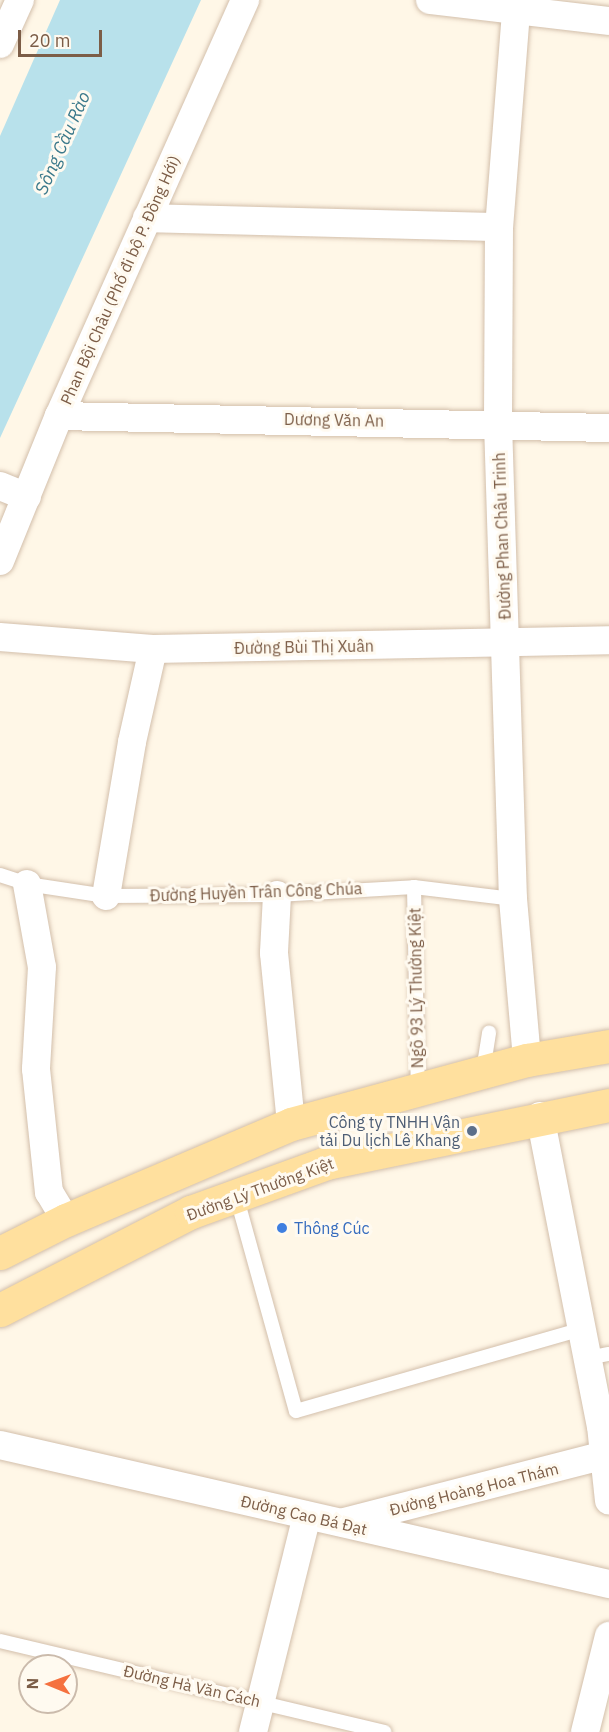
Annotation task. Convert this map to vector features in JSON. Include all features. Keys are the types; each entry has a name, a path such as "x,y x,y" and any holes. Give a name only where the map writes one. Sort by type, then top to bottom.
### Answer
{"main road":[{"path":"0,1253 66,1220 291,1124 527,1060 609,1046"},
{"name":"Đường Lý Thường Kiệt","path":"0,1310 191,1212 327,1163 540,1116 609,1105"}],"street":[{"path":"0,44 20,0"},
{"name":"Phan Bội Châu (Phố đi bộ P. Đồng Hới)","path":"0,561 59,416 244,0"},
{"path":"442,1 516,12 566,8 609,21"},
{"name":"Đường Phan Châu Trinh","path":"516,12 499,227 498,423 513,899 527,1060"},
{"path":"147,218 499,227"},
{"name":"Dương Văn An","path":"59,416 498,423 609,428"},
{"path":"0,486 27,497"},
{"name":"Đường Bùi Thị Xuân","path":"0,637 153,649 506,644 609,640"},
{"path":"106,896 132,742 153,649"},
{"path":"27,884 42,967 36,1069 49,1192 66,1220"},
{"path":"278,895 274,953 291,1124"},
{"path":"540,1116 582,1329 598,1356 609,1501"},
{"name":"Đường Cao Bá Đạt","path":"0,1445 609,1584"},
{"name":"Đường Hoàng Hoa Thám","path":"339,1523 607,1455"},
{"path":"254,1732 307,1516"},
{"path":"585,1732 609,1636"}],"lane":[{"name":"Đường Huyền Trân Công Chúa","path":"0,875 27,884 106,896 278,895 414,887 513,899"},
{"name":"Ngõ 93 Lý Thường Kiệt","path":"414,887 418,1090"},
{"path":"483,1073 489,1032"},
{"path":"236,1195 296,1411 582,1329"},
{"name":"Đường Hà Văn Cách","path":"0,1641 384,1732"}],"water":[{"name":"Sông Cầu Rào","path":"60,0 201,0 0,438 0,136"}],"place":[{"name":"Công ty TNHH Vận tải Du lịch Lê Khang","path":"472,1131"},
{"name":"Thông Cúc","path":"282,1228"}]}
